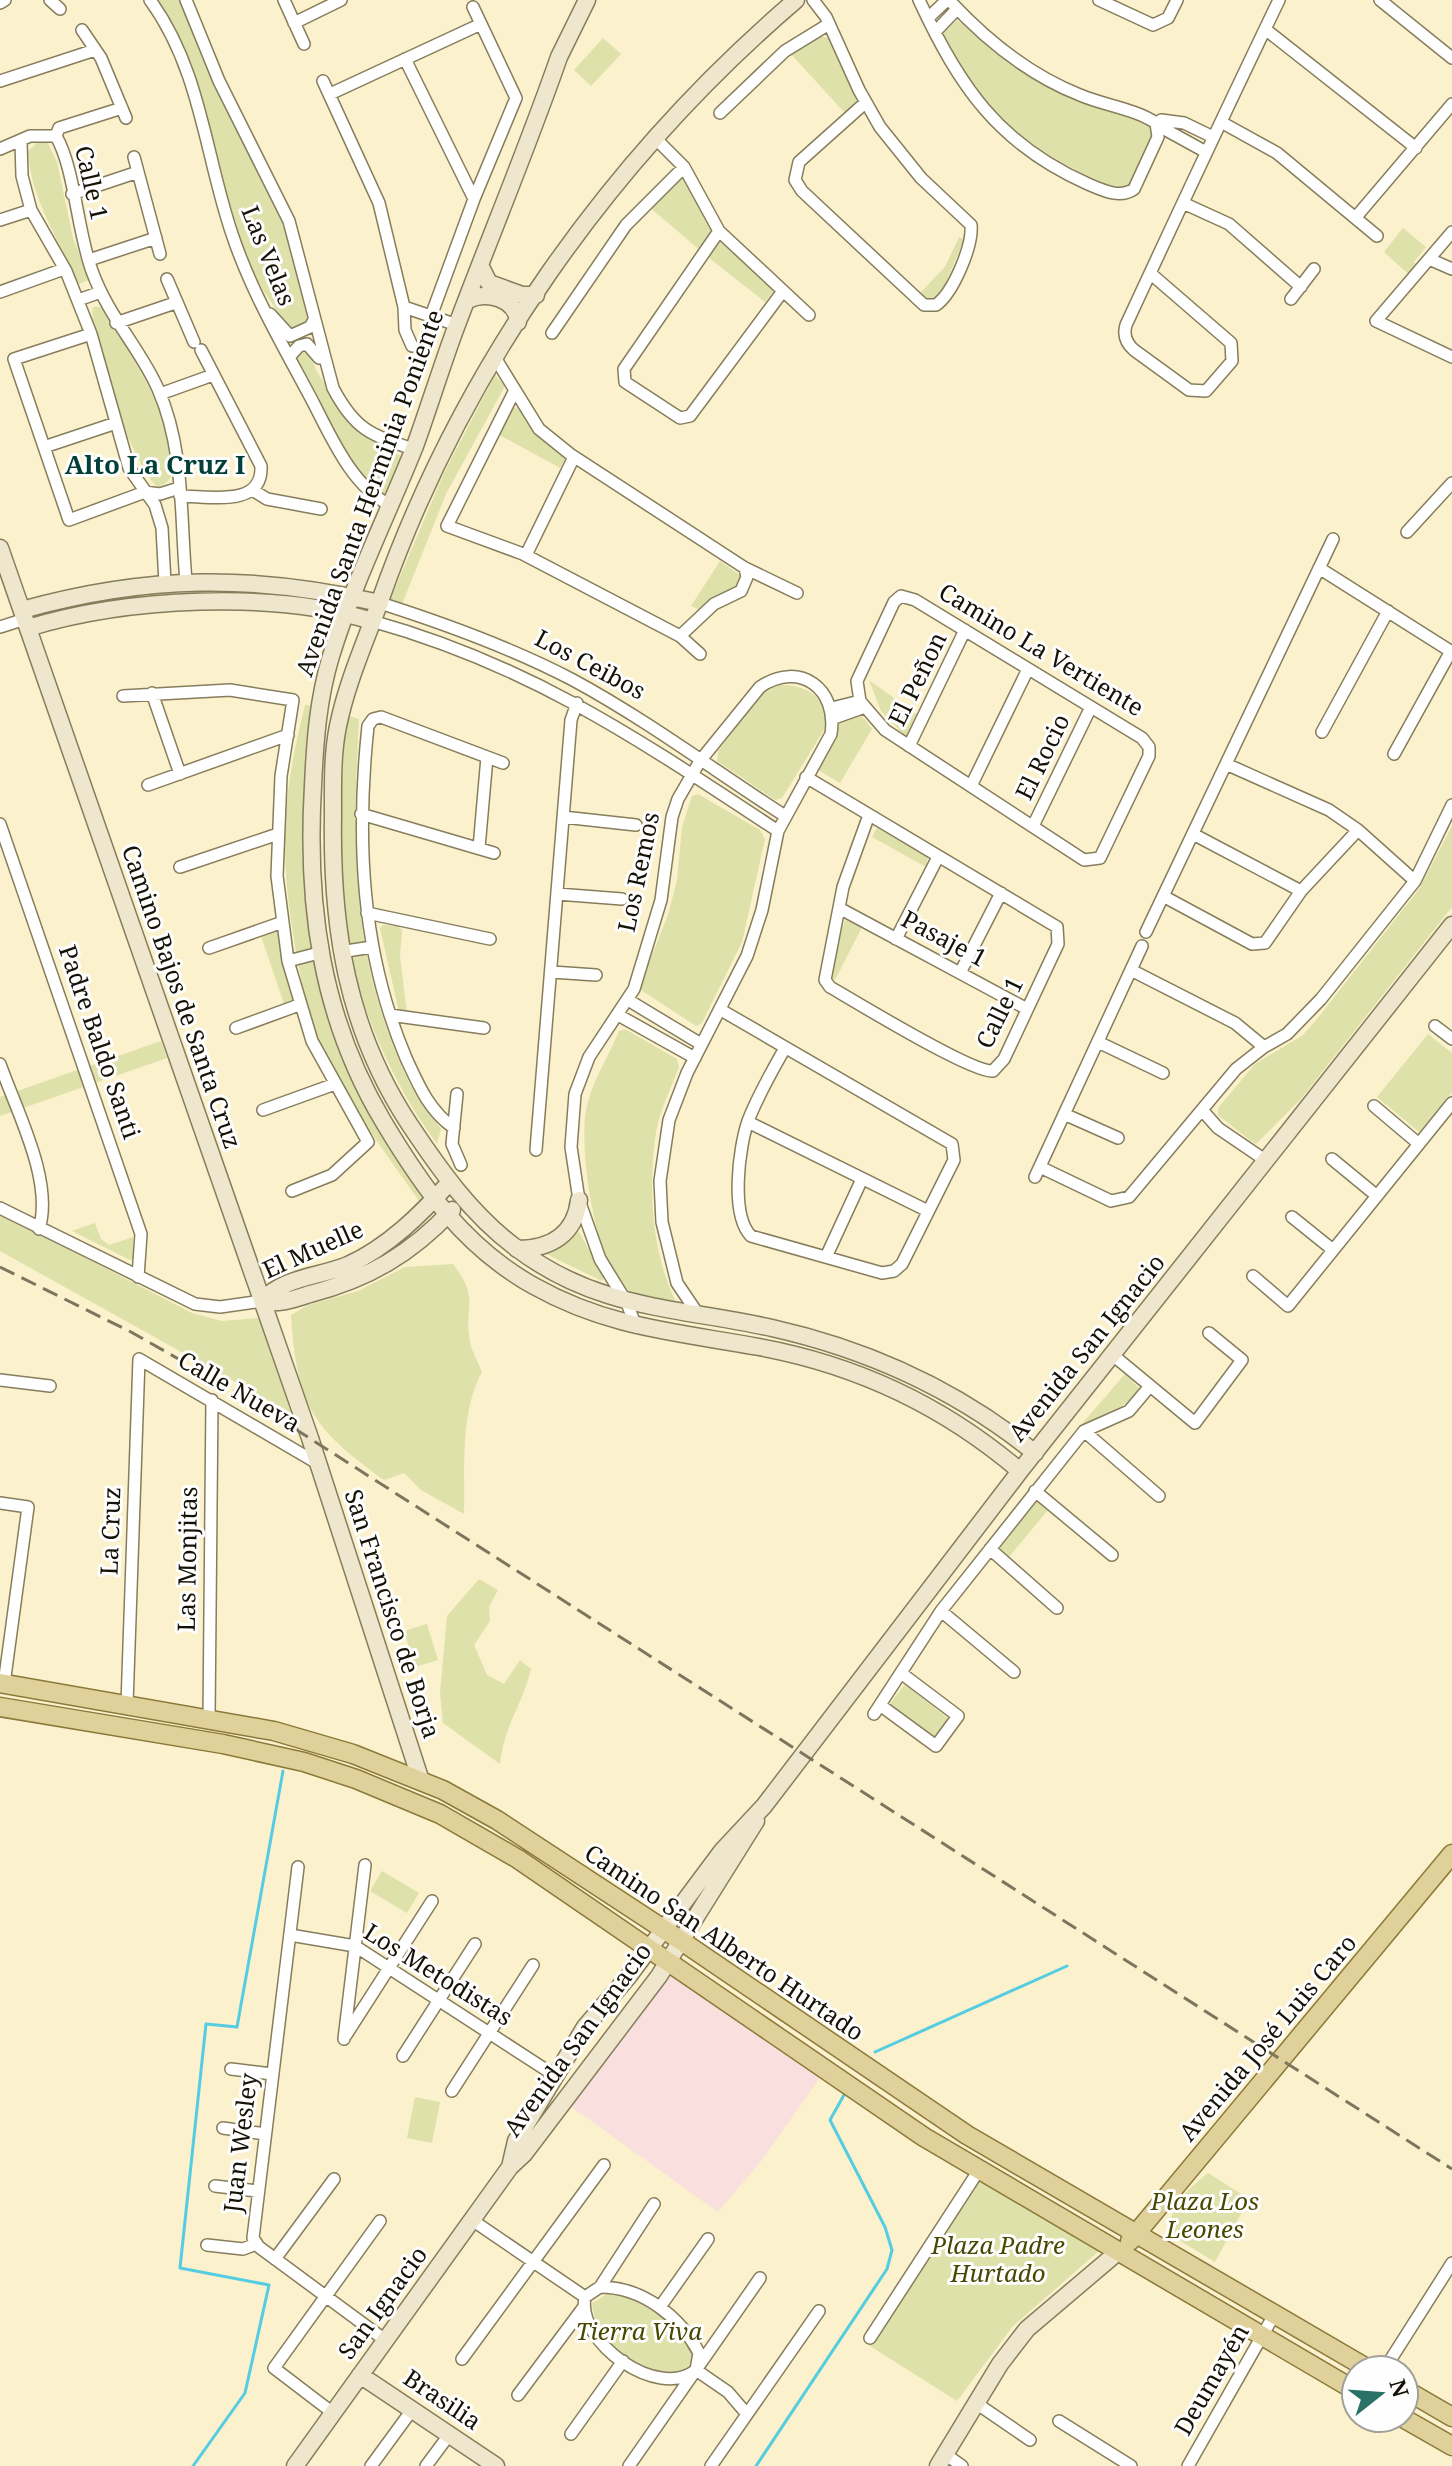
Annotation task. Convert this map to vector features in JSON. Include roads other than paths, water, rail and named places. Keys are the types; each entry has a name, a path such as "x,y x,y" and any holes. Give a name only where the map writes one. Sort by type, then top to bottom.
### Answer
{"main road":[{"name":"Camino San Alberto Hurtado","path":"2,1684 209,1718 310,1740 421,1781 475,1807 680,1940 938,2117 1342,2354"},
{"name":"Camino San Alberto Hurtado","path":"0,1707 223,1744 304,1762 356,1779 478,1835 872,2103 979,2170 1340,2382"},
{"name":"Avenida José Luis Caro","path":"1119,2251 1452,1854"},
{"path":"1420,2398 1452,2417"},
{"path":"1423,2429 1435,2407"},
{"path":"1420,2427 1452,2446"}],"street":[{"path":"50,0 60,9"},
{"name":"Las Velas","path":"150,0 187,66 230,231 266,312 339,451 363,482 390,505"},
{"name":"Las Velas","path":"186,0 219,81 286,213 304,269 323,360 342,404 358,425 376,437 413,449"},
{"path":"284,0 304,44"},
{"path":"294,23 341,0"},
{"name":"Avenida Santa Herminia Poniente","path":"587,0 559,57 413,449 353,596 322,691 316,728 311,878 319,953 331,1005 349,1056 387,1127 433,1200 483,1251 522,1279 583,1310 636,1327 822,1361 904,1393 968,1430 1020,1471"},
{"path":"796,0 710,78 655,138 536,295 494,356 439,459 414,513 354,664 337,730 332,878 340,952 351,1002 369,1050 404,1117 462,1199 517,1249 565,1278 627,1303 764,1326 827,1342 913,1375 990,1418 1035,1453"},
{"path":"813,0 829,24 865,103 921,178 971,225 970,238 948,291 936,305 924,305 802,191 795,180 799,162 865,103"},
{"path":"919,0 959,79 999,126 1032,153 1096,187 1120,194 1134,189 1158,137 1157,125 1161,120 1177,121 1213,137"},
{"path":"1099,0 1153,25 1168,18 1177,0"},
{"path":"1150,273 1231,343 1232,361 1206,391 1189,390 1127,342 1126,325 1150,273 1183,203 1213,137 1279,0"},
{"path":"1380,0 1452,58"},
{"path":"928,18 951,3"},
{"path":"935,32 951,3"},
{"path":"951,3 1015,59 1046,79 1089,99 1150,119 1206,152"},
{"path":"431,316 474,199 516,98 473,7"},
{"path":"330,94 481,24"},
{"path":"720,113 785,51 829,24"},
{"path":"1265,29 1420,143"},
{"path":"56,136 59,128 124,113 95,50 82,30"},
{"path":"0,81 95,50"},
{"path":"405,59 474,199"},
{"path":"323,81 379,203 404,307 405,330 412,346"},
{"path":"1356,217 1452,104"},
{"path":"1221,122 1277,153 1377,236"},
{"name":"Calle 1","path":"0,149 43,134 56,136 89,260 101,292 116,323 160,394 172,425 180,465 186,581"},
{"path":"655,138 684,167 719,231 809,315"},
{"path":"21,142 22,176 31,210 64,269 91,334 113,424 129,468 155,505 163,547 165,583"},
{"path":"134,157 160,254"},
{"path":"552,333 626,225 684,167"},
{"path":"72,194 138,172"},
{"path":"1183,203 1222,219 1301,287"},
{"path":"0,220 31,210"},
{"path":"719,231 624,369 625,382 680,418 690,416 783,291"},
{"path":"1452,232 1376,321 1452,357"},
{"path":"89,260 156,238"},
{"path":"1429,259 1452,269"},
{"path":"481,267 489,283 522,295 536,295"},
{"path":"0,292 64,269"},
{"path":"1291,299 1314,269"},
{"path":"91,334 14,359 69,520 145,492 241,496 254,491 262,480 261,466 175,303 167,279"},
{"path":"78,300 101,292"},
{"path":"468,300 484,295 511,305 518,322"},
{"path":"116,323 175,303"},
{"path":"404,307 457,325"},
{"path":"266,312 278,320 290,336 310,327 314,320"},
{"path":"289,357 299,346 307,344 323,360"},
{"path":"494,356 539,429 574,457 745,568 797,593"},
{"path":"160,394 213,375"},
{"path":"514,392 447,526 526,555 680,636 700,654"},
{"path":"44,447 113,424"},
{"path":"413,449 439,459"},
{"path":"526,555 574,457"},
{"path":"1407,532 1452,483"},
{"path":"254,491 267,499 321,509"},
{"path":"390,505 414,513"},
{"path":"1146,932 1333,539"},
{"path":"163,547 183,546"},
{"name":"Camino Bajos de Santa Cruz","path":"0,548 317,1463"},
{"path":"680,636 714,604 741,591 747,577 745,568"},
{"path":"1319,568 1451,652 1394,754"},
{"name":"Los Ceibos","path":"25,619 104,590 186,581 273,583 353,596 459,629 529,659 616,705 785,816"},
{"path":"269,605 275,595 273,583"},
{"path":"104,590 101,600 107,609"},
{"name":"Camino La Vertiente","path":"901,596 915,600 965,630 1142,738 1149,747 1149,756 1100,858 1084,860 885,730 862,704 857,681 894,602 901,596"},
{"name":"Los Ceibos","path":"25,619 190,603 269,605 372,621 448,644 521,674 577,703 692,773 778,831"},
{"path":"1322,732 1388,611"},
{"path":"0,627 25,619"},
{"name":"El Peñon","path":"909,746 965,630"},
{"path":"521,674 529,659"},
{"path":"971,786 1028,669"},
{"name":"Los Remos","path":"636,1327 627,1303 600,1259 579,1200 571,1147 575,1094 589,1057 628,1000 661,900 672,817 700,761 754,692 774,679 789,676 810,681 827,696 833,713"},
{"path":"123,696 230,690 285,696 293,700 281,776 277,876 288,961 312,1041 368,1142 332,1175 292,1191"},
{"path":"152,693 180,774"},
{"path":"536,1150 571,720 577,703"},
{"path":"701,1317 684,1297 673,1273 660,1202 661,1160 669,1120 701,1044 721,1010 754,936 778,831 831,734 833,713 862,704"},
{"name":"El Rocio","path":"1033,826 1091,707"},
{"path":"454,1128 440,1118 428,1101 390,1015 372,947 361,814 368,726 373,719 381,717 503,763"},
{"path":"148,785 288,735"},
{"path":"479,848 487,757"},
{"path":"1226,764 1309,799 1358,830 1415,881"},
{"name":"Calle 1","path":"806,777 1054,923 1059,931 1058,944 1000,1066 983,1071 830,987 824,972 839,908 869,815"},
{"path":"1142,946 1037,1172 1111,1201 1129,1197 1236,1069 1287,1034 1306,1016 1415,881 1452,805"},
{"path":"361,814 494,853"},
{"path":"563,817 636,825"},
{"name":"Padre Baldo Santi","path":"0,824 141,1234 138,1277"},
{"path":"1163,896 1252,944 1265,943 1301,891 1358,830"},
{"path":"180,867 278,834"},
{"path":"1193,834 1301,891"},
{"path":"896,939 938,857"},
{"path":"311,878 332,878"},
{"path":"960,973 1001,893"},
{"path":"557,894 622,899"},
{"name":"Pasaje 1","path":"839,908 1027,1009"},
{"path":"367,913 490,939"},
{"path":"209,948 283,922"},
{"name":"Avenida San Ignacio","path":"510,2167 513,2147 585,2027 722,1851 764,1806 1020,1471 1452,925"},
{"path":"340,952 372,947"},
{"path":"288,961 319,953"},
{"path":"1131,970 1235,1023 1264,1047"},
{"path":"552,972 596,975"},
{"path":"628,1000 701,1044"},
{"path":"236,1028 299,1005"},
{"path":"721,1010 952,1144 954,1160 902,1264 894,1271 882,1273 751,1236 745,1229 740,1217 739,1182 748,1122 785,1048"},
{"path":"390,1015 484,1028"},
{"path":"618,1015 695,1058"},
{"path":"1435,1026 1452,1039"},
{"path":"1098,1042 1163,1073"},
{"path":"0,1064 42,1187 43,1212 39,1229"},
{"path":"263,1110 335,1084"},
{"path":"457,1094 453,1149 461,1165"},
{"path":"1253,1276 1288,1306 1452,1103"},
{"path":"1374,1106 1419,1144"},
{"path":"1202,1110 1228,1136 1265,1160"},
{"path":"1064,1114 1118,1138"},
{"path":"387,1127 404,1117"},
{"path":"748,1122 928,1211"},
{"path":"1332,1159 1377,1196"},
{"path":"826,1257 862,1179"},
{"name":"El Muelle","path":"450,1182 396,1235 367,1255 334,1270 272,1290 262,1301 273,1304 365,1276 407,1252 462,1199"},
{"path":"517,1249 543,1246 562,1237 573,1224 579,1200"},
{"path":"0,1208 138,1277 209,1307 262,1301"},
{"path":"1292,1217 1333,1250"},
{"path":"1114,1356 1195,1423 1242,1360 1209,1333"},
{"path":"822,1361 827,1352 827,1342"},
{"name":"Calle Nueva","path":"139,1359 317,1463"},
{"name":"La Cruz","path":"127,1704 139,1359"},
{"path":"904,1393 913,1375"},
{"path":"0,1380 50,1386"},
{"path":"901,1673 958,1716 936,1746 877,1710 941,1611 1084,1431 1129,1411 1150,1386"},
{"name":"Las Monjitas","path":"209,1718 212,1400"},
{"path":"1084,1431 1159,1496"},
{"name":"San Francisco de Borja","path":"317,1463 421,1781"},
{"path":"1035,1491 1112,1555"},
{"path":"0,1503 28,1507 2,1684"},
{"path":"990,1549 1057,1608"},
{"path":"941,1611 1014,1672"},
{"name":"Avenida San Ignacio","path":"510,2167 528,2149 667,1962 764,1806"},
{"path":"365,1865 344,2039 432,1901"},
{"name":"Juan Wesley","path":"298,1867 252,2230 256,2244 385,2340"},
{"name":"Los Metodistas","path":"290,1935 355,1946 554,2075"},
{"path":"403,2056 475,1944"},
{"path":"452,2091 533,1965"},
{"path":"231,2069 272,2074"},
{"path":"223,2128 265,2134"},
{"path":"462,2359 604,2165"},
{"name":"San Ignacio","path":"295,2466 510,2167"},
{"path":"870,2338 979,2170"},
{"path":"275,2259 334,2179"},
{"path":"215,2186 257,2191"},
{"path":"518,2395 584,2302 600,2287 654,2204"},
{"path":"472,2220 533,2261 584,2302 592,2331 623,2361 668,2379 685,2378 696,2370 700,2359 694,2343 660,2307 631,2292 600,2287"},
{"path":"333,2413 274,2368 380,2221"},
{"path":"660,2307 708,2239"},
{"path":"207,2245 243,2249 256,2244"},
{"path":"962,2466 941,2460 1027,2329 1119,2251"},
{"path":"1394,2354 1452,2263"},
{"path":"629,2466 760,2278"},
{"path":"711,2466 819,2311"},
{"name":"Deumayén","path":"1188,2466 1274,2315"},
{"path":"571,2434 623,2361"},
{"path":"696,2370 728,2392 746,2413"},
{"name":"Brasilia","path":"360,2375 491,2465"},
{"path":"728,2392 756,2399"},
{"path":"976,2403 1030,2440"},
{"path":"371,2466 412,2410"},
{"path":"1059,2421 1131,2466"},
{"path":"426,2466 449,2435"}],"waterway":[{"path":"193,2466 245,2393 269,2285 180,2268 206,2024 237,2027 283,1771"},
{"path":"875,2052 1067,1966"},
{"path":"756,2466 887,2269 892,2250 885,2227 830,2120 844,2095"}],"railway":[{"path":"0,1267 131,1332 242,1395 1452,2169"}],"district":[{"name":"Alto La Cruz I","path":"155,465"}],"park label":[{"name":"Plaza Los Leones","path":"1205,2216"},
{"name":"Plaza Padre Hurtado","path":"998,2260"},
{"name":"Tierra Viva","path":"639,2332"}]}
